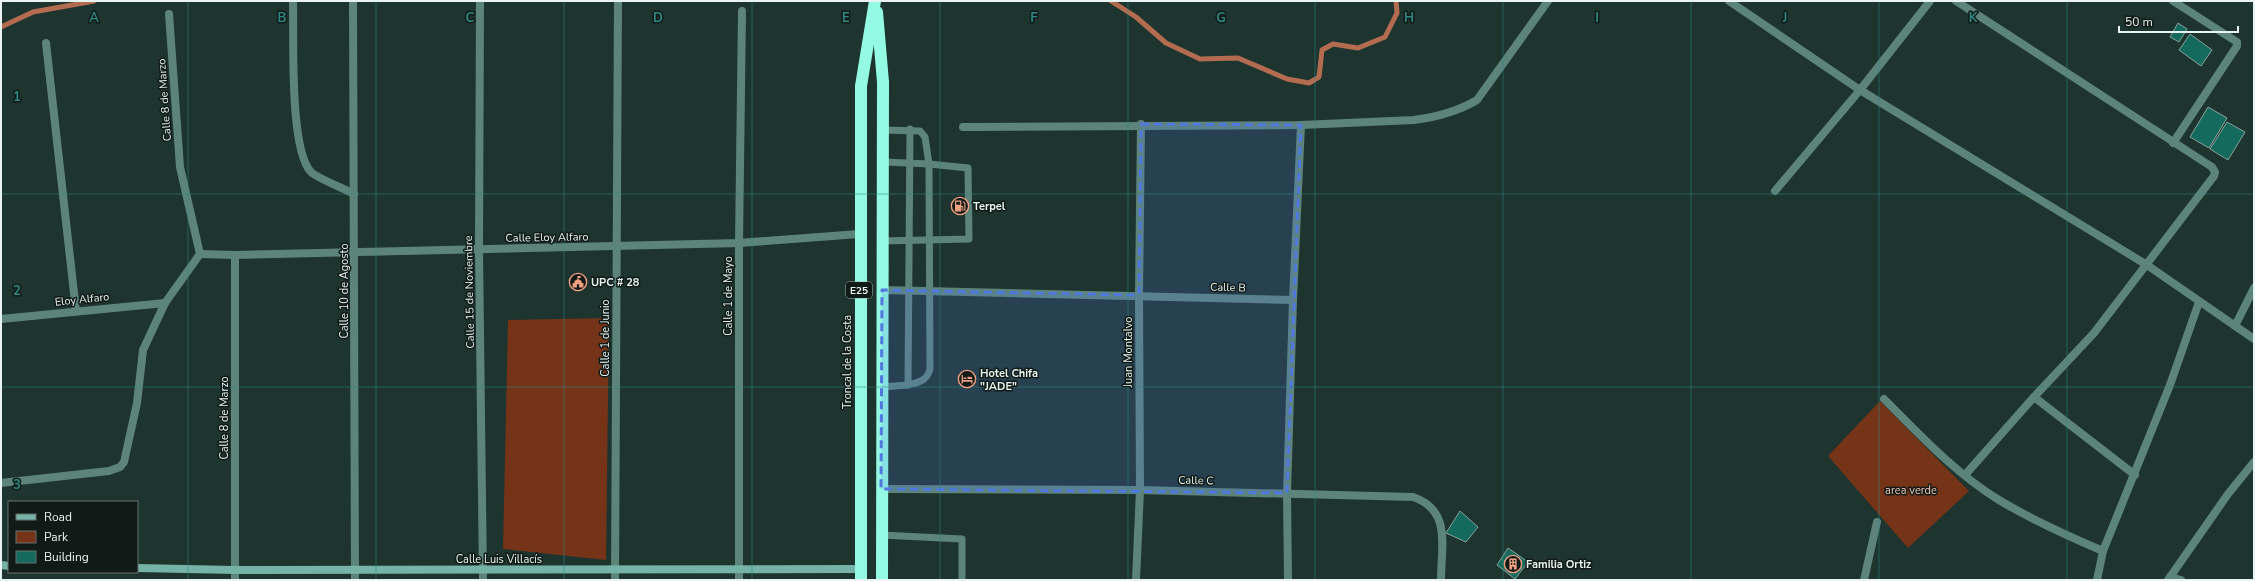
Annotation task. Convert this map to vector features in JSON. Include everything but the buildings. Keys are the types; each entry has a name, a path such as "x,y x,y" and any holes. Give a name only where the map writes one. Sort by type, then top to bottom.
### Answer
{"highway":[{"name":"Troncal de la Costa","path":"875,1 882,65 884,162 882,240 882,580"},
{"name":"Troncal de la Costa","path":"861,574 859,234 861,86 875,1"}],"street":[{"path":"293,1 296,131 301,155 311,172 354,194"},
{"name":"Calle 10 de Agosto","path":"353,1 355,580"},
{"name":"Calle 1 de Junio","path":"615,580 618,1"},
{"path":"963,127 1141,124 1301,125 1431,118 1464,108 1477,100 1548,1"},
{"path":"1728,1 1860,90 2147,265 2254,339"},
{"path":"1775,191 1860,90 1930,1"},
{"path":"1956,1 2212,167 2215,172 2214,176 2147,265 2094,332 1965,475"},
{"path":"2173,1 2237,42 2235,51 2173,143"},
{"name":"Calle 15 de Noviembre","path":"480,3 479,250 483,580"},
{"name":"Calle 1 de Mayo","path":"739,580 739,243 742,11"},
{"name":"Calle 8 de Marzo","path":"169,14 180,167 200,254"},
{"path":"46,43 76,311"},
{"name":"Juan Montalvo","path":"1136,580 1140,490 1139,295 1141,124"},
{"path":"1288,580 1287,493 1293,300 1301,125"},
{"name":"Calle Eloy Alfaro","path":"235,256 739,243 859,234"},
{"path":"1,483 109,471 120,467 124,462 137,403 143,350 165,303 200,254 235,256"},
{"name":"Calle 8 de Marzo","path":"235,256 235,580"},
{"path":"2235,326 2254,288"},
{"name":"Calle B","path":"882,290 1139,295 1293,300"},
{"path":"2097,580 2103,551 2135,475 2199,302"},
{"name":"Eloy Alfaro","path":"1,319 165,303"},
{"path":"2034,397 2135,475"},
{"path":"1884,399 1921,436 1965,475 1998,500 2074,539 2103,551"},
{"path":"2169,579 2228,494 2254,462"},
{"name":"Calle C","path":"882,489 1140,490 1413,497 1423,501 1432,508 1441,523 1441,580"},
{"path":"1864,580 1877,522"},
{"name":"Calle Luis Villacís","path":"138,568 235,570 739,570 861,574"},
{"path":"2169,579 2181,580"}],"lane":[{"path":"882,386 908,385 922,382 929,373 930,291 929,164 925,137 920,131 883,130"},
{"path":"908,385 910,130"},
{"path":"882,240 969,239 968,168 929,164 884,162"},
{"path":"881,535 962,539 962,580"}],"highlighted area":[{"path":"1141,124 1301,125 1287,493 881,489 882,290 1139,295"}],"green space":[{"path":"609,318 606,560 503,549 508,320"},
{"name":"area verde","path":"1880,401 1969,491 1908,548 1828,456"}],"waterway":[{"path":"1,27 33,12 94,1"},
{"path":"1111,1 1136,17 1166,43 1200,59 1238,58 1287,79 1309,83 1319,77 1322,50 1333,44 1358,48 1385,37 1397,13 1396,1"}],"place":[{"name":"Terpel","path":"960,206"},
{"name":"UPC # 28","path":"578,282"},
{"name":"Hotel Chifa \"JADE\"","path":"967,379"},
{"name":"Familia Ortiz","path":"1513,564"}]}
